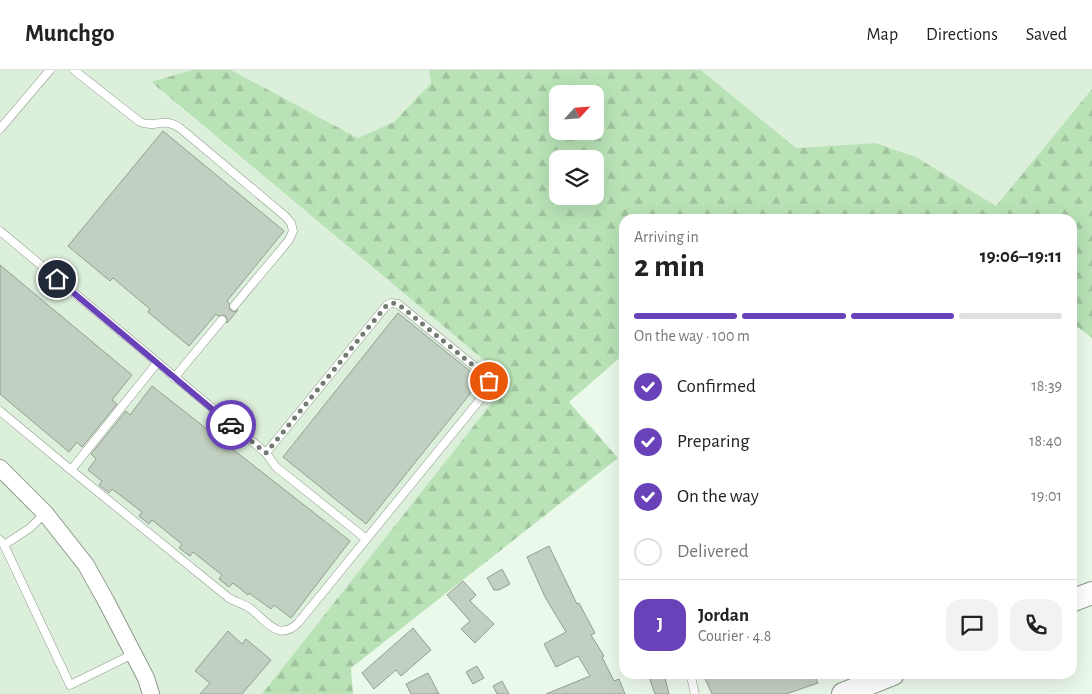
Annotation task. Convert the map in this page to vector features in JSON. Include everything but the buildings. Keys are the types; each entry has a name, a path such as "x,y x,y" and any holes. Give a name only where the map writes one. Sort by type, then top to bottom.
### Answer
{"main road":[{"path":"1077,599 1092,593"},
{"path":"843,694 880,679"}],"street":[{"path":"0,468 18,484 65,537 90,571 146,678 151,694"}],"lane":[{"path":"0,129 50,70"},
{"path":"74,70 140,122 148,125 163,122 174,124 288,219 293,231 289,240 234,306"},
{"path":"0,231 157,364 266,453 276,467 365,538"},
{"path":"0,411 229,598 248,607 278,630 288,630 298,623 365,538 487,391 489,381 485,375 398,304 392,303 386,306 266,453"},
{"path":"174,378 222,320"},
{"path":"71,470 157,364"},
{"path":"44,513 30,528 2,542 74,694"},
{"path":"70,685 133,654"},
{"path":"692,681 695,694"}],"shaded area":[{"path":"0,70 192,70 151,83 509,381 262,694 0,694"},
{"path":"231,70 429,70 431,83 394,122 358,138"},
{"path":"701,70 1092,70 1092,89 996,206 916,157 876,143 796,148"}],"green space":[{"path":"192,70 231,70 358,138 394,122 431,83 429,70 701,70 796,148 876,143 916,157 996,206 1092,89 1092,338 1077,327 1077,214 619,214 619,358 569,402 618,458 351,668 353,694 262,694 509,381 151,82"}],"way so far":[{"path":"231,425 266,453 386,306 392,303 398,304 485,375 489,381"}],"route":[{"path":"57,279 231,425"}]}
